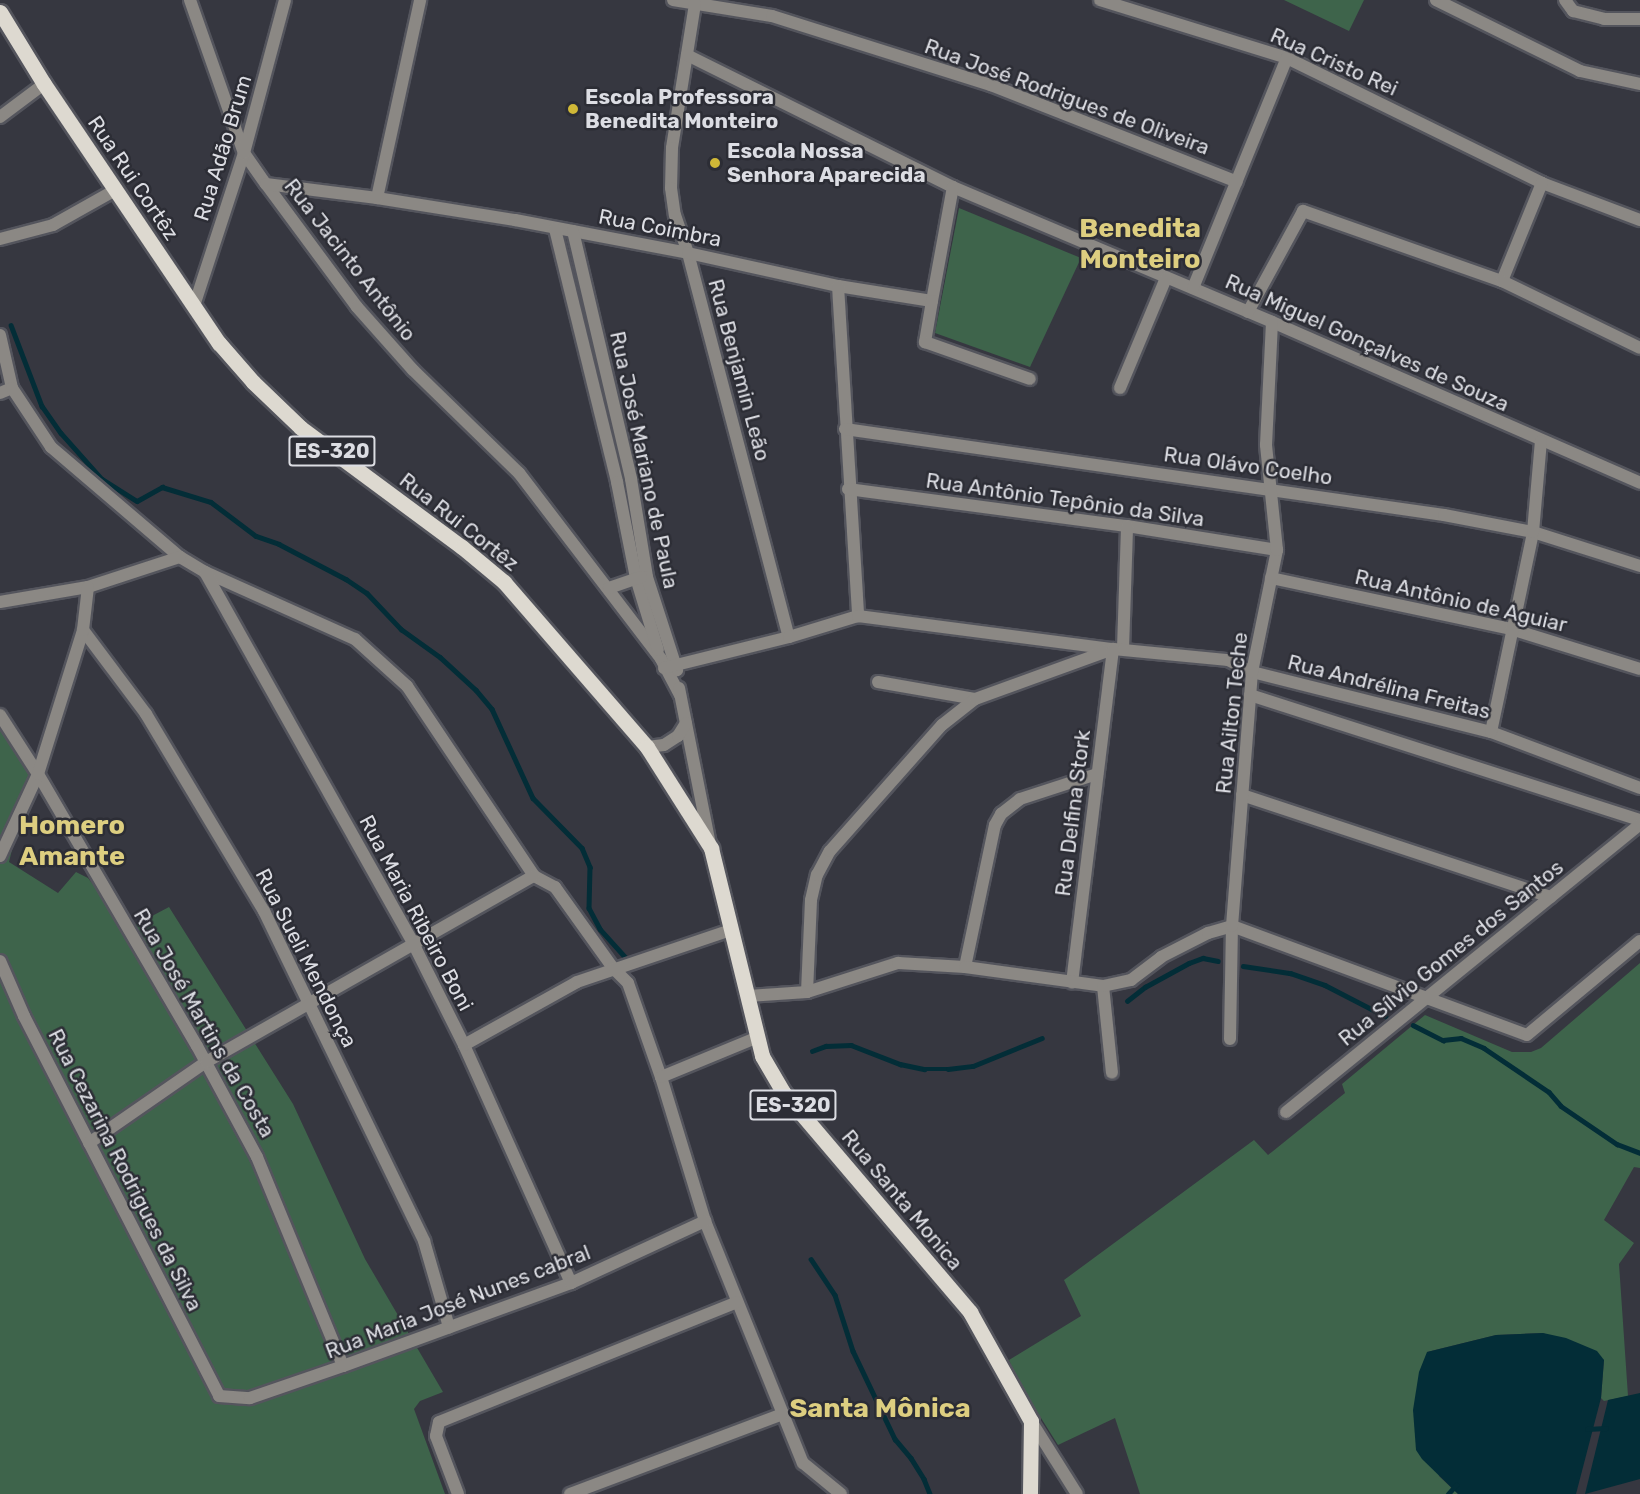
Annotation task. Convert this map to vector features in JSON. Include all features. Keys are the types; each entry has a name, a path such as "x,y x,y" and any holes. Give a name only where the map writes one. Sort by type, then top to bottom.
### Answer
{"main road":[{"name":"Rua Rui Cortêz","path":"0,12 44,84 219,343 253,382 301,428 462,547 504,582 647,747 711,848"},
{"name":"Rua Santa Monica","path":"711,848 762,1056 783,1092 970,1312 1031,1421"},
{"path":"1030,1494 1031,1421"}],"street":[{"name":"Rua Jacinto Antônio","path":"190,0 244,153 357,307 413,370 519,473 667,664 680,695"},
{"name":"Rua Adão Brum","path":"194,306 244,153 285,0"},
{"path":"376,198 420,0"},
{"name":"Rua José Rodrigues de Oliveira","path":"673,0 772,16 992,85 1237,182"},
{"name":"Rua Cristo Rei","path":"1100,0 1287,58 1542,183 1640,220"},
{"path":"1436,0 1580,71 1640,84"},
{"path":"1565,0 1573,11 1593,16 1640,19"},
{"name":"Rua Benjamin Leão","path":"696,4 672,148 671,188 675,215 688,253 789,637"},
{"name":"Rua Miguel Gonçalves de Souza","path":"687,55 953,187 1272,322 1640,483"},
{"path":"1193,288 1287,58"},
{"path":"0,117 44,84"},
{"path":"1502,281 1542,183"},
{"name":"Rua Coimbra","path":"266,184 376,198 573,231 688,253 838,286 932,301"},
{"path":"953,187 925,342 1030,379"},
{"path":"0,239 53,225 117,189"},
{"path":"1248,312 1303,211 1502,281 1640,348"},
{"name":"Rua José Mariano de Paula","path":"555,229 641,577 667,664"},
{"name":"Rua José Mariano de Paula","path":"573,231 631,479 641,577"},
{"path":"1120,388 1166,278"},
{"path":"838,286 848,489 858,616"},
{"name":"Rua Ailton Teche","path":"1230,1039 1232,926 1252,672 1277,550 1266,445 1272,322"},
{"path":"582,337 597,333"},
{"path":"0,335 6,391 51,447 180,557 205,572 355,639 407,686 534,876 555,887 613,968 628,983 661,1077 705,1221 803,1463 841,1494"},
{"path":"595,390 609,386"},
{"name":"Rua Olávo Coelho","path":"845,429 1271,489 1533,532 1640,566"},
{"path":"608,443 622,439"},
{"path":"1491,732 1533,532 1541,441"},
{"path":"617,482 631,479"},
{"name":"Rua Antônio Tepônio da Silva","path":"848,489 1127,526 1277,550"},
{"path":"807,992 811,900 818,875 830,851 942,725 975,699 1118,649 1127,526"},
{"path":"0,602 88,587 180,557"},
{"name":"Rua Maria Ribeiro Boni","path":"205,572 414,945 464,1045 571,1283"},
{"path":"609,588 641,577"},
{"name":"Rua Antônio de Aguiar","path":"1271,578 1511,629 1640,669"},
{"path":"0,856 38,774 83,630 88,587"},
{"name":"Rua Andrélina Freitas","path":"667,664 789,637 858,616 1118,649 1228,660 1252,672 1491,732 1640,788"},
{"name":"Rua Sueli Mendonça","path":"83,630 147,714 264,911 424,1240 449,1327"},
{"name":"Rua Delfina Stork","path":"1072,982 1097,774 1118,649"},
{"path":"878,682 975,699"},
{"name":"Rua Santa Monica","path":"680,695 711,848"},
{"name":"Rua Andrélina Freitas","path":"1250,695 1640,822"},
{"name":"Rua José Martins da Costa","path":"0,715 38,774 206,1062 257,1157 343,1366"},
{"path":"647,747 664,745 678,736 686,723"},
{"path":"965,967 995,825 1001,814 1020,799 1097,774"},
{"path":"1242,795 1551,897"},
{"name":"Rua Sílvio Gomes dos Santos","path":"1286,1112 1640,822"},
{"path":"89,1143 206,1062 534,876"},
{"path":"748,996 807,992 898,963 965,967 1103,986 1131,980 1161,957 1208,933 1232,926 1527,1035 1640,941"},
{"path":"464,1045 577,982 731,930"},
{"name":"Rua Cezarina Rodrigues da Silva","path":"0,961 24,1016 219,1396"},
{"path":"1103,986 1112,1073"},
{"path":"661,1077 758,1037"},
{"name":"Rua Maria José Nunes cabral","path":"219,1396 250,1398 343,1366 571,1283 705,1221"},
{"path":"458,1494 436,1437 439,1422 738,1302"},
{"path":"570,1494 783,1414"},
{"path":"1031,1421 1077,1494"}],"green space":[{"path":"1284,0 1364,0 1349,31"},
{"path":"959,208 1081,258 1030,367 935,333"},
{"path":"0,718 31,772 9,862 58,893 76,872 88,878 125,925 135,925 169,907 293,1104 365,1259 443,1392 420,1401 414,1409 445,1494 0,1494"},
{"path":"1640,963 1640,1168 1634,1167 1604,1220 1634,1243 1619,1264 1628,1396 1604,1401 1601,1398 1604,1360 1543,1333 1496,1335 1427,1352 1439,1476 1458,1494 1140,1494 1115,1418 1058,1445 1019,1383 1009,1360 1081,1316 1064,1280 1254,1140 1268,1155 1345,1093 1342,1084 1425,1015 1512,1052 1531,1052 1541,1048"}],"water":[{"path":"1543,1333 1566,1338 1597,1351 1604,1360 1601,1398 1576,1494 1458,1494 1422,1459 1416,1450 1413,1410 1419,1372 1427,1352 1496,1335"},
{"path":"1640,1393 1640,1479 1585,1494 1608,1400"}],"waterway":[{"path":"11,325 42,406 61,433 102,479 137,501 162,487 211,502 256,536 279,544 346,579 367,593 401,629 440,657 476,690 492,709 533,798 582,848 590,867 589,908 600,929 628,960"},
{"path":"1127,1001 1145,987 1189,963 1203,958 1218,961"},
{"path":"1243,966 1290,973 1325,985 1385,1016"},
{"path":"1413,1025 1443,1040 1461,1038 1484,1048 1549,1092 1561,1106 1617,1144 1640,1153"},
{"path":"812,1051 826,1046 851,1045 900,1064 924,1069 948,1069 973,1066 1042,1038"},
{"path":"811,1259 835,1295 853,1351 895,1439 911,1458 930,1494"},
{"path":"1587,1429 1606,1428"},
{"path":"1448,1494 1456,1485"}],"place":[{"name":"Escola Professora Benedita Monteiro","path":"573,109"},
{"name":"Escola Nossa Senhora Aparecida","path":"715,163"}],"district":[{"name":"Benedita Monteiro","path":"1140,244"},
{"name":"Homero Amante","path":"72,840"},
{"name":"Santa Mônica","path":"880,1409"}]}
